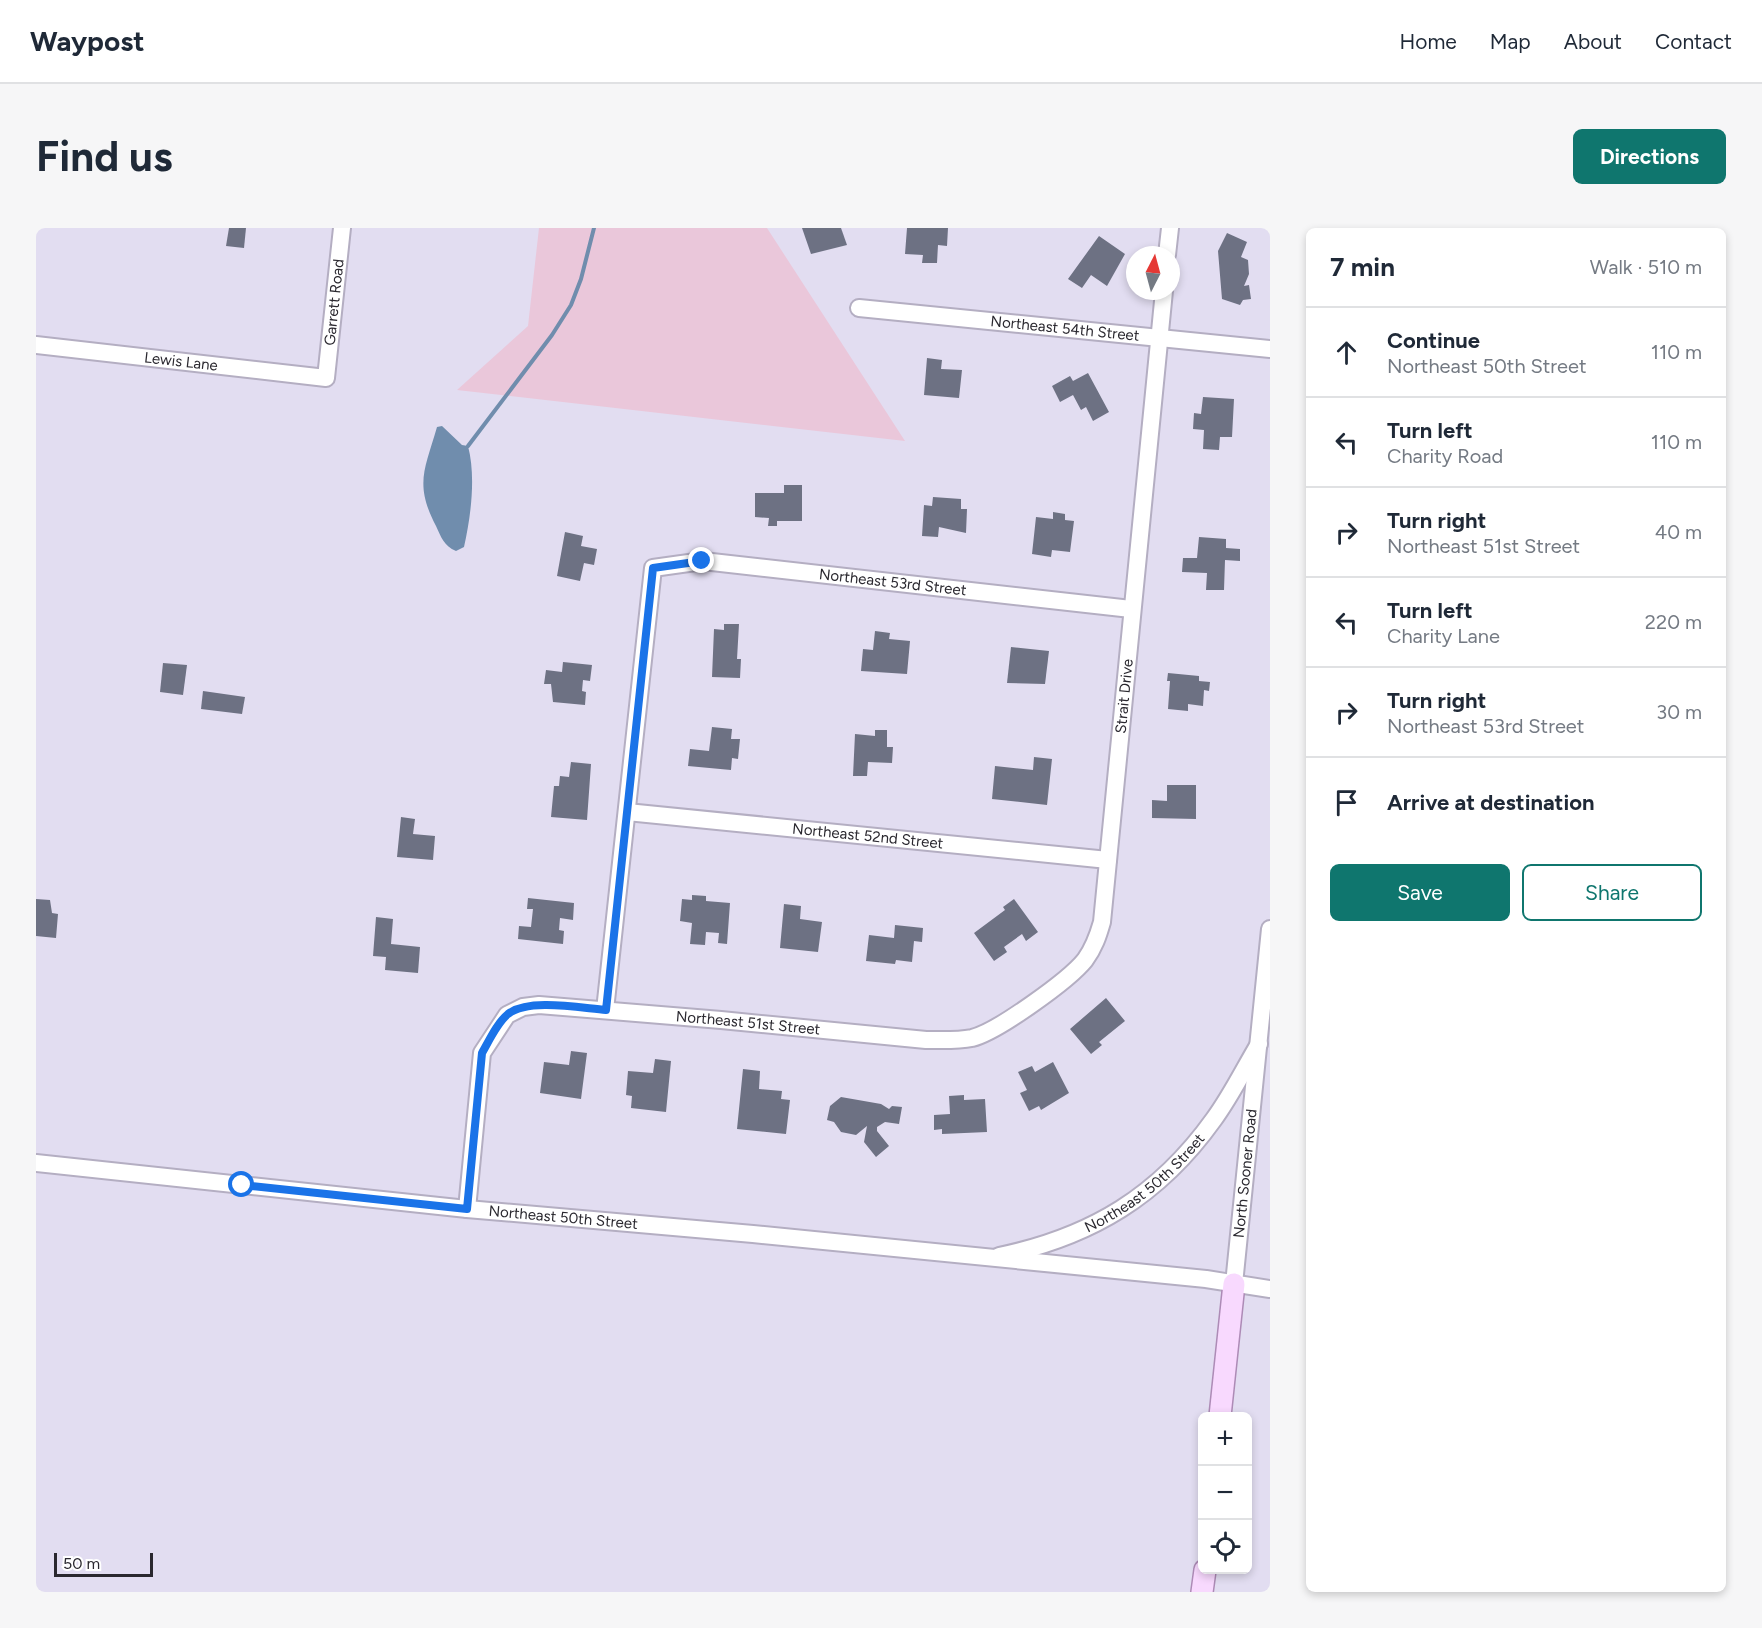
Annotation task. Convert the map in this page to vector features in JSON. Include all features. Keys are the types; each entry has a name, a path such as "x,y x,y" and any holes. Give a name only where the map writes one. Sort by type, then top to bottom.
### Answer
{"main road":[{"name":"North Sooner Road","path":"1220,1412 1234,1284"},
{"path":"1202,1592 1204,1574"}],"street":[{"name":"Garrett Road","path":"326,378 342,228"},
{"path":"1168,246 1170,228"},
{"name":"Strait Drive","path":"972,1038 1000,1024 1064,980 1093,950 1102,922 1163,300"},
{"name":"Northeast 54th Street","path":"859,308 1270,349"},
{"name":"Lewis Lane","path":"36,345 326,378"},
{"name":"Northeast 53rd Street","path":"627,812 653,568 702,561 1131,609"},
{"path":"606,1010 627,812"},
{"name":"Northeast 52nd Street","path":"627,812 1108,860"},
{"name":"North Sooner Road","path":"1234,1284 1270,929"},
{"name":"Northeast 51st Street","path":"467,1209 482,1053 507,1015 523,1007 606,1010 926,1040 972,1038"},
{"name":"Northeast 50th Street","path":"984,1259 1028,1250 1063,1238 1098,1224 1135,1201 1163,1179 1200,1138 1223,1106 1259,1044"},
{"name":"Northeast 50th Street","path":"36,1163 467,1209 753,1234 1270,1289"}],"shaded area":[{"path":"539,228 767,228 905,441 457,390 528,326"}],"water":[{"path":"442,426 462,445 468,446 472,470 469,522 464,547 456,551 449,547 441,537 429,511 423,487 426,466 437,427"}],"building":[{"path":"229,228 246,228 244,248 226,246"},
{"path":"802,228 841,228 847,245 811,254"},
{"path":"907,228 948,228 947,246 938,245 937,263 922,263 923,255 905,254"},
{"path":"1227,233 1247,242 1241,257 1248,260 1249,274 1244,286 1249,285 1251,299 1243,300 1240,305 1222,299 1218,251"},
{"path":"1099,236 1125,254 1107,286 1091,275 1082,288 1068,279"},
{"path":"927,358 942,360 941,369 962,370 959,398 924,395"},
{"path":"1088,373 1109,412 1093,421 1086,407 1081,410 1073,395 1060,402 1052,386 1070,376 1073,381"},
{"path":"1203,397 1234,399 1232,437 1220,437 1219,450 1203,449 1204,430 1193,429 1194,413 1201,414"},
{"path":"784,485 802,485 802,521 777,521 777,526 768,526 769,518 755,517 755,493 784,493"},
{"path":"933,497 961,499 961,509 967,509 966,533 939,527 938,537 922,536 924,505 932,506"},
{"path":"1053,512 1065,514 1065,520 1074,521 1070,552 1052,550 1051,557 1032,554 1036,517 1053,519"},
{"path":"565,532 583,536 581,546 597,549 594,565 584,563 580,581 557,576"},
{"path":"1199,537 1226,539 1226,548 1240,549 1240,561 1225,560 1224,590 1206,590 1207,573 1182,572 1183,558 1197,558"},
{"path":"724,624 739,624 737,659 741,659 740,678 712,677 714,629 724,630"},
{"path":"875,631 890,633 889,639 910,641 907,674 861,671 863,649 873,650"},
{"path":"1011,647 1049,651 1045,684 1007,683"},
{"path":"563,662 592,665 590,681 583,680 582,691 586,692 585,705 553,702 551,684 544,684 546,670 562,672"},
{"path":"163,663 187,665 183,695 160,692"},
{"path":"1168,673 1199,676 1199,681 1210,682 1209,691 1204,690 1203,706 1188,704 1188,711 1168,709 1170,681 1167,681"},
{"path":"203,691 245,697 242,714 201,709"},
{"path":"712,727 732,729 731,739 740,739 738,759 732,758 731,770 688,766 690,749 709,751"},
{"path":"875,730 887,730 887,747 893,747 892,763 868,762 867,776 853,776 855,734 875,736"},
{"path":"1034,757 1052,759 1047,805 992,799 995,766 1033,770"},
{"path":"571,762 591,764 587,820 551,817 554,786 559,786 560,776 569,777"},
{"path":"1167,785 1196,785 1196,819 1152,818 1152,800 1167,801"},
{"path":"401,817 415,819 413,834 435,836 433,860 397,857"},
{"path":"692,895 706,896 706,901 730,903 727,944 718,943 719,933 706,932 705,945 690,944 692,923 680,921 682,899 692,900"},
{"path":"528,898 574,903 573,920 560,918 559,930 564,931 563,944 518,939 519,926 531,927 533,909 527,909"},
{"path":"36,899 50,900 52,913 58,914 56,938 36,936"},
{"path":"1014,899 1038,932 1026,941 1022,934 1004,947 1007,952 994,961 974,933 1005,910 1003,907"},
{"path":"784,904 801,906 800,919 822,922 818,952 780,948"},
{"path":"376,917 393,919 391,944 420,947 418,973 385,970 386,957 373,956"},
{"path":"895,925 923,928 922,942 914,941 912,962 896,960 895,964 866,961 869,935 894,938"},
{"path":"1106,998 1125,1021 1099,1042 1102,1045 1091,1054 1070,1029"},
{"path":"571,1051 587,1053 581,1099 540,1093 544,1062 569,1065"},
{"path":"655,1059 671,1061 666,1112 631,1108 632,1096 626,1095 628,1071 653,1073"},
{"path":"1053,1062 1069,1093 1041,1110 1039,1106 1029,1111 1020,1093 1027,1090 1018,1072 1032,1066 1035,1072"},
{"path":"743,1069 760,1071 759,1089 782,1091 781,1099 790,1100 786,1134 737,1129"},
{"path":"964,1095 964,1100 985,1099 987,1132 942,1134 942,1129 934,1130 934,1115 950,1114 949,1096"},
{"path":"841,1097 881,1104 889,1109 892,1106 902,1107 899,1124 885,1122 877,1127 877,1131 889,1146 876,1157 864,1142 867,1126 856,1135 841,1132 834,1122 827,1120 830,1106"}],"waterway":[{"path":"468,446 552,335 571,305 581,279 594,228"}],"route":[{"path":"242,1185 467,1209 482,1053 492,1036 507,1015 523,1007 539,1005 606,1010 653,568 702,561"}]}
